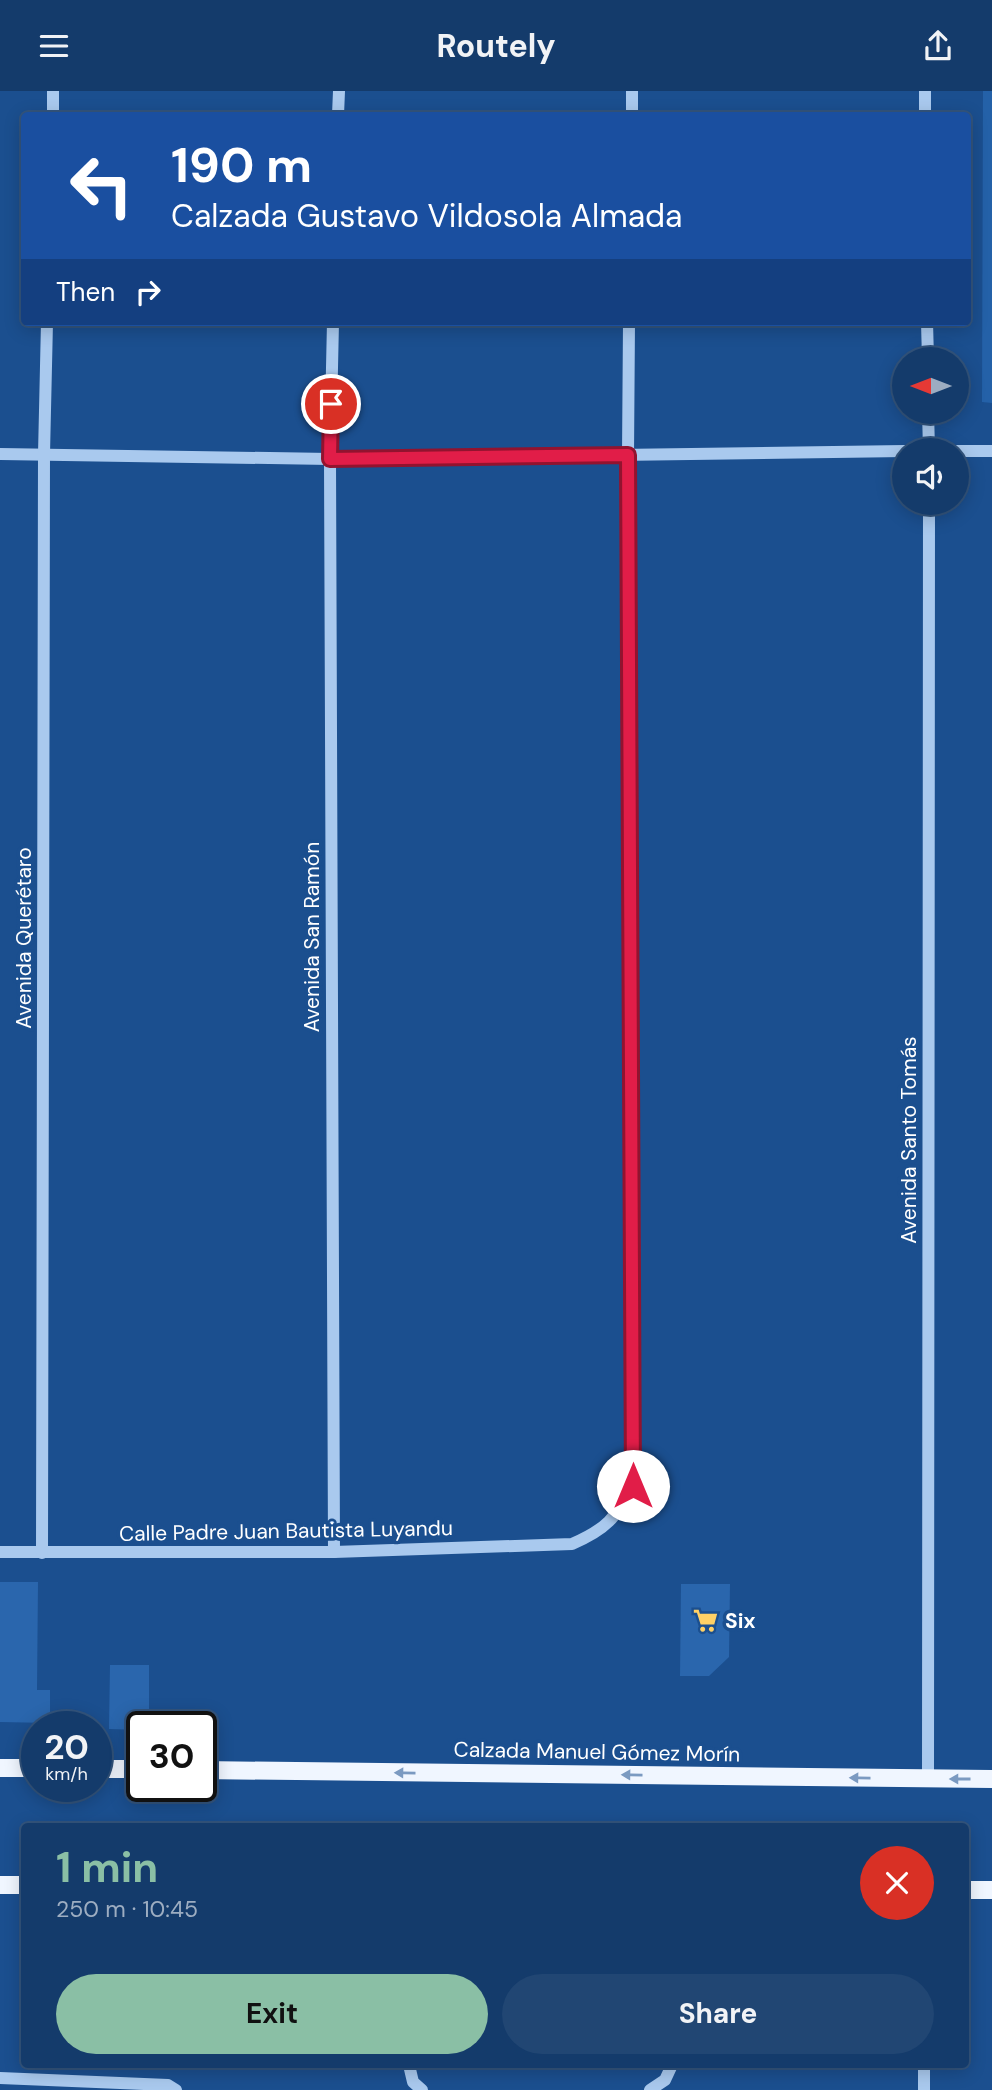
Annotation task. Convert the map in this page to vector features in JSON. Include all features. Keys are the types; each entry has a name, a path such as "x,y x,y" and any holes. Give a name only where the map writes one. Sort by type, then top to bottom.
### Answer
{"main road":[{"path":"0,1768 21,1768"},
{"name":"Calzada Manuel Gómez Morín","path":"217,1770 992,1779"},
{"path":"0,1885 21,1885"},
{"path":"969,1890 992,1890"}],"street":[{"path":"53,91 53,112"},
{"path":"338,112 339,91"},
{"path":"632,91 632,112"},
{"path":"925,91 925,112"},
{"name":"Avenida Querétaro","path":"42,1553 44,454 47,326"},
{"name":"Avenida San Ramón","path":"333,326 330,459 334,1552"},
{"path":"628,455 629,326"},
{"path":"927,326 928,347"},
{"path":"0,454 330,459 892,450"},
{"path":"969,451 992,451"},
{"name":"Calle Padre Juan Bautista Luyandu","path":"0,1552 334,1552 572,1544 597,1534 617,1514 633,1486 628,455"},
{"name":"Avenida Santo Tomás","path":"928,1779 929,515"},
{"path":"410,2068 413,2082 422,2090"},
{"path":"650,2090 665,2080 671,2068"},
{"path":"924,2068 924,2090"},
{"path":"0,2078 168,2085 176,2090"}],"shaded area":[{"path":"983,91 992,91 992,403 982,402"}],"building":[{"path":"0,1582 38,1582 37,1690 50,1690 50,1711 21,1711 21,1722 0,1722"},
{"name":"Six","path":"681,1584 730,1584 729,1657 709,1676 680,1676"},
{"path":"110,1665 149,1665 149,1711 126,1711 126,1730 112,1729 112,1711 109,1711"}],"place":[{"name":"Six","path":"705,1621"}],"route":[{"path":"331,404 330,459 628,455 633,1486"}]}
